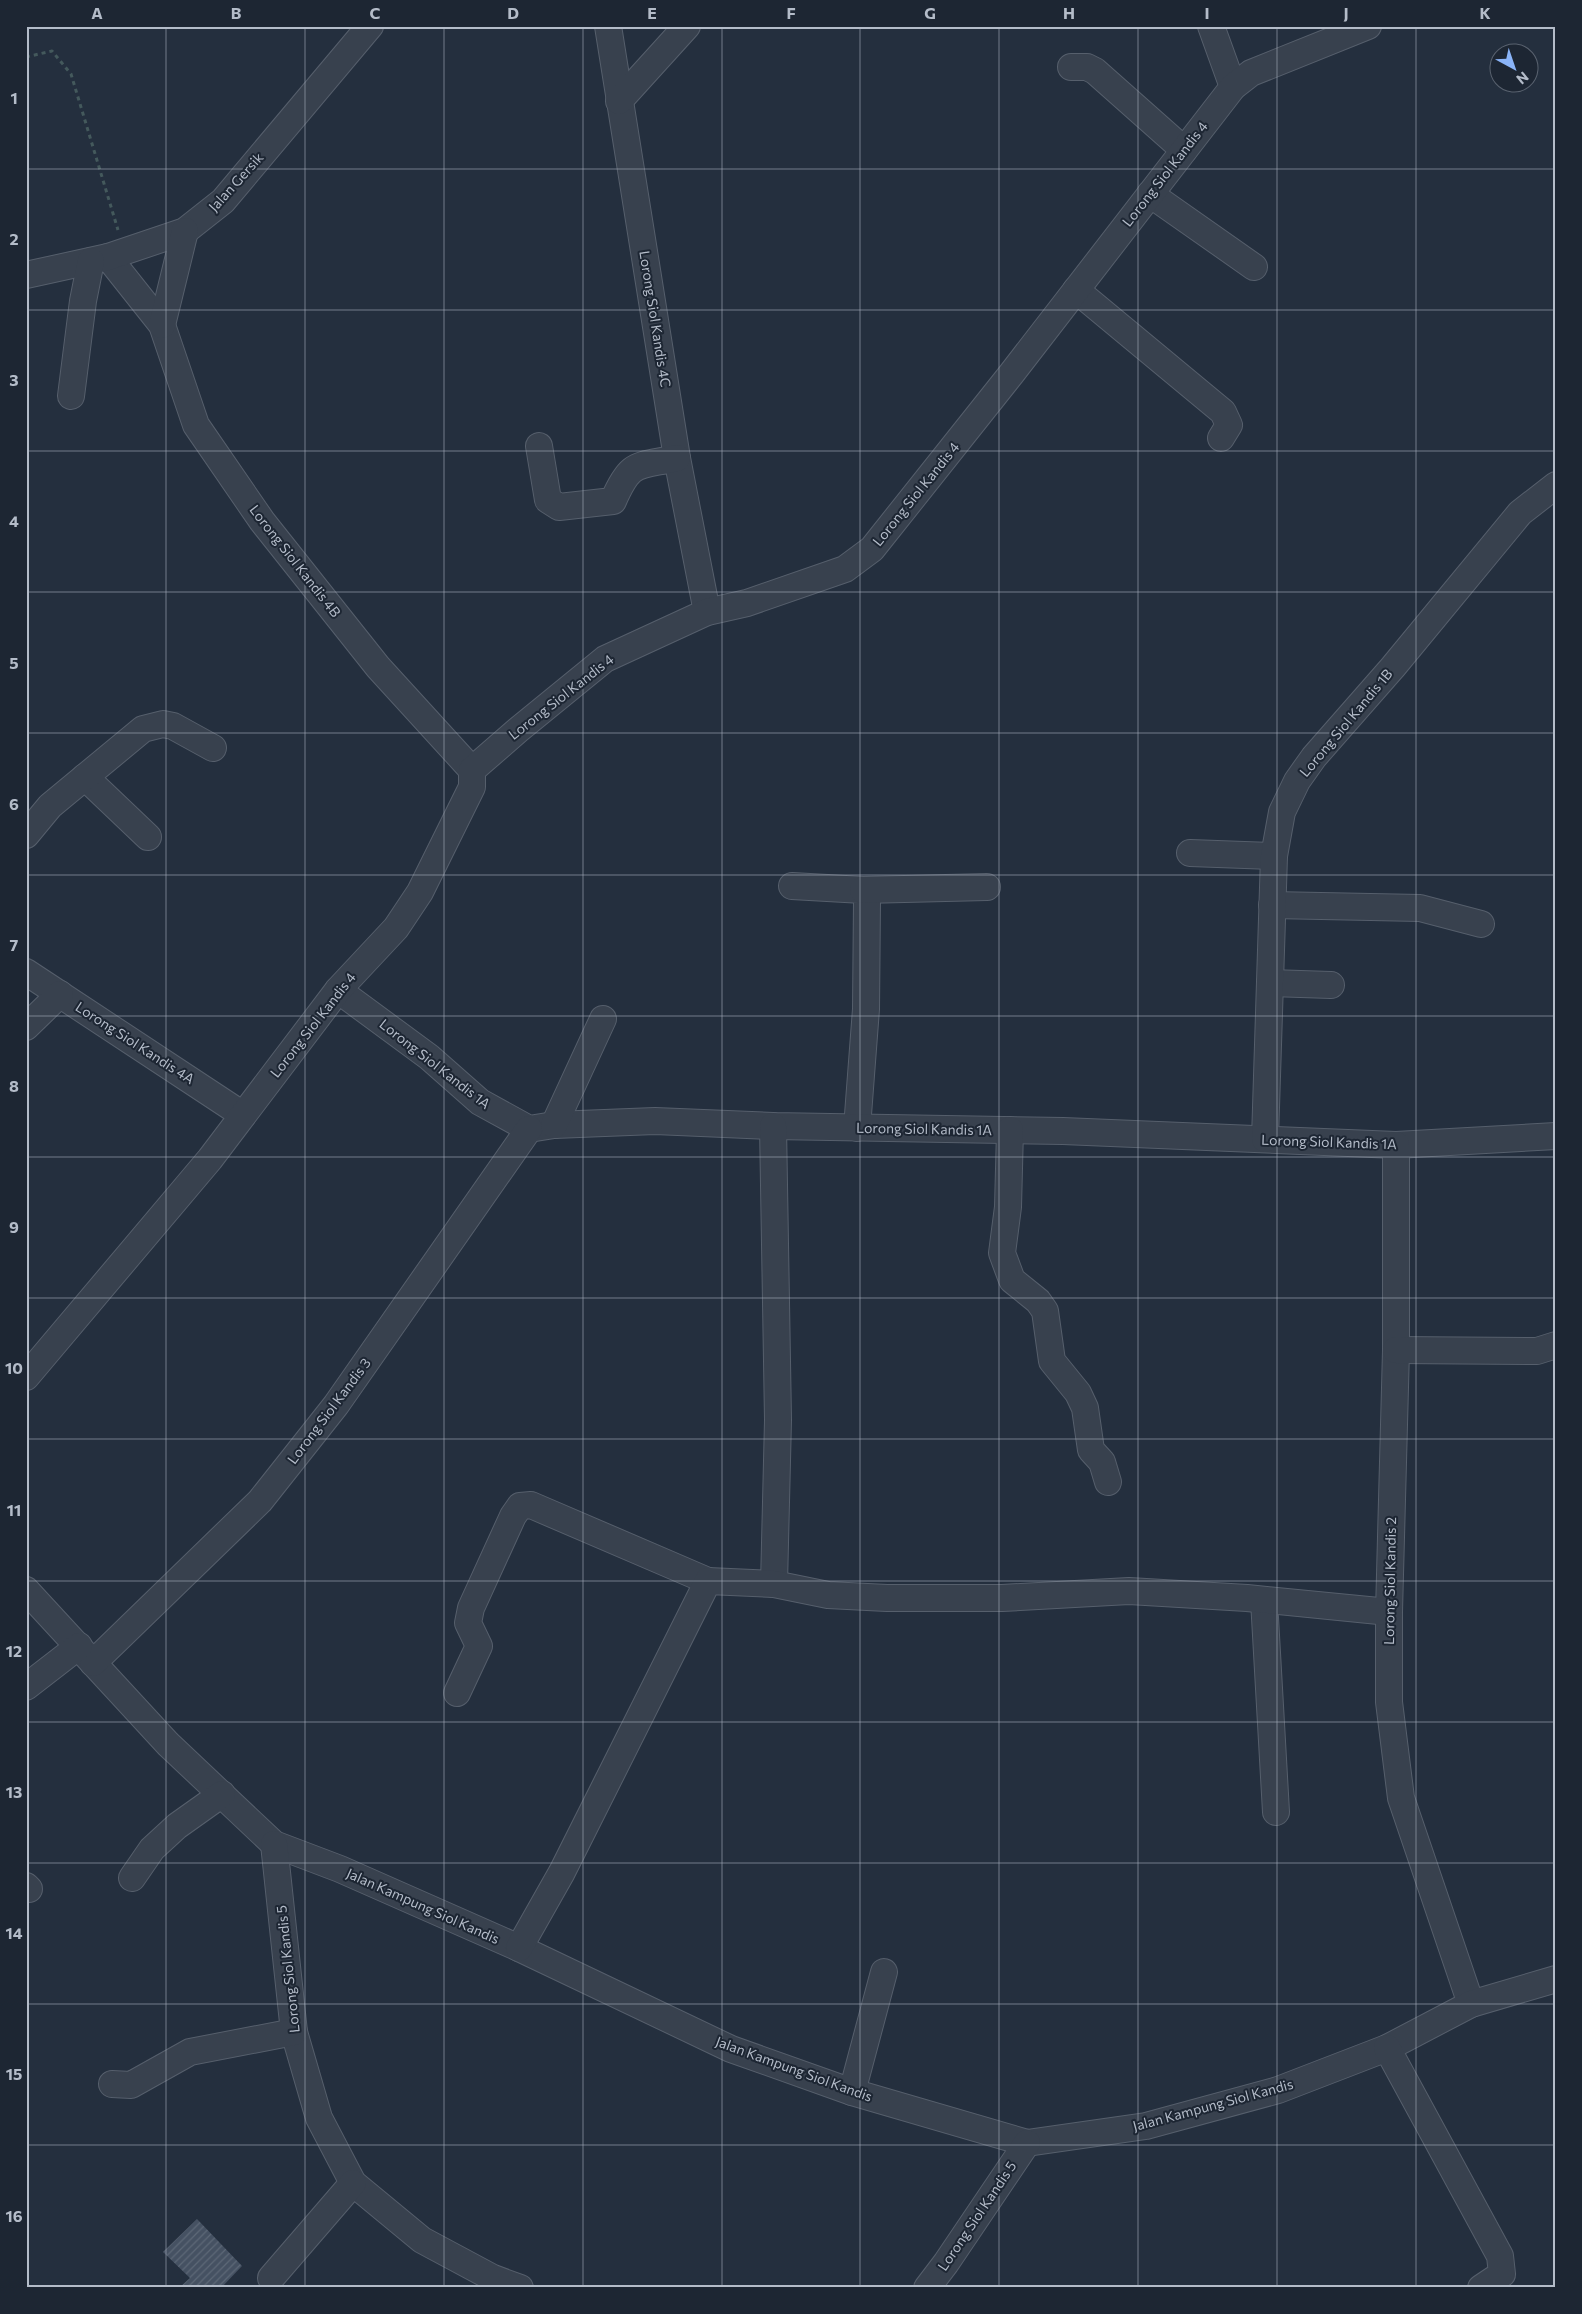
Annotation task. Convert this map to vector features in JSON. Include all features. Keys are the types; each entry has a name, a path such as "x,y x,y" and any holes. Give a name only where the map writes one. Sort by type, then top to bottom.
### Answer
{"street":[{"name":"Lorong Siol Kandis 4C","path":"608,26 677,458 706,612"},
{"path":"620,101 687,26"},
{"path":"1211,26 1232,87"},
{"name":"Lorong Siol Kandis 4","path":"26,1377 210,1159 338,990 396,928 411,907 472,787 472,770 605,659 706,612 747,603 845,569 872,549 1076,290 1232,87 1251,73 1368,26"},
{"name":"Jalan Gersik","path":"26,274 107,256 185,231 223,201 361,29"},
{"path":"1071,67 1087,67 1095,72 1184,150"},
{"path":"1150,194 1254,267"},
{"path":"162,325 185,231"},
{"path":"71,396 83,301 107,256 162,325"},
{"path":"1076,290 1223,412 1229,425 1221,438"},
{"name":"Lorong Siol Kandis 4B","path":"162,325 196,425 262,521 378,668 472,770"},
{"path":"539,446 548,500 559,507 614,501 624,477 632,468 677,458"},
{"name":"Lorong Siol Kandis 1B","path":"1265,1139 1274,856 1282,812 1297,781 1314,758 1393,667 1520,513 1556,485"},
{"path":"26,834 50,806 143,729 163,724 173,726 213,748"},
{"path":"85,777 148,837"},
{"path":"1190,853 1274,856"},
{"path":"792,886 863,890 987,887"},
{"path":"857,1128 866,1009 867,901 863,890"},
{"path":"1272,905 1420,908 1481,924"},
{"name":"Lorong Siol Kandis 4A","path":"26,972 244,1115"},
{"path":"1270,983 1331,986"},
{"name":"Lorong Siol Kandis 1A","path":"338,990 429,1057 480,1102 542,1127 655,1121 773,1126 1010,1130 1396,1145 1556,1136"},
{"path":"26,1027 60,994"},
{"name":"Lorong Siol Kandis 3","path":"26,1687 86,1654 260,1501 336,1405 542,1127 603,1019"},
{"path":"773,1126 778,1420 774,1584"},
{"path":"1010,1130 1008,1207 1002,1253 1012,1280 1038,1301 1046,1311 1052,1362 1078,1393 1085,1408 1091,1450 1102,1462 1108,1482"},
{"name":"Lorong Siol Kandis 2","path":"1396,1145 1396,1357 1389,1612 1389,1702 1400,1798 1471,2004"},
{"path":"1396,1357 1537,1351 1556,1345"},
{"path":"1396,1357 1556,1366"},
{"path":"457,1693 479,1646 468,1623 471,1608 513,1516 520,1506 531,1505 708,1581 774,1584 828,1595 887,1598 1002,1598 1129,1592 1264,1600 1389,1612"},
{"path":"519,1948 562,1872 708,1581"},
{"name":"Jalan Kampung Siol Kandis","path":"26,1590 168,1744 274,1844 340,1869 519,1948 731,2049 852,2092 1027,2143 1146,2126 1278,2090 1387,2048 1471,2004 1556,1979"},
{"path":"1264,1600 1276,1812"},
{"path":"132,1878 152,1849 177,1826 222,1794"},
{"name":"Lorong Siol Kandis 5","path":"274,1844 294,2032 319,2118 352,2183 422,2240 493,2278 520,2288"},
{"path":"852,2092 884,1972"},
{"path":"112,2084 131,2085 190,2052 294,2032"},
{"path":"1387,2048 1500,2256 1502,2274 1481,2288"},
{"name":"Lorong Siol Kandis 5","path":"926,2288 946,2263 1027,2143"},
{"path":"271,2278 352,2183"}],"path":[{"path":"26,57 52,51 70,74 107,256"}],"building":[{"path":"197,2219 242,2266 221,2288 179,2288 190,2278 163,2252"}]}
